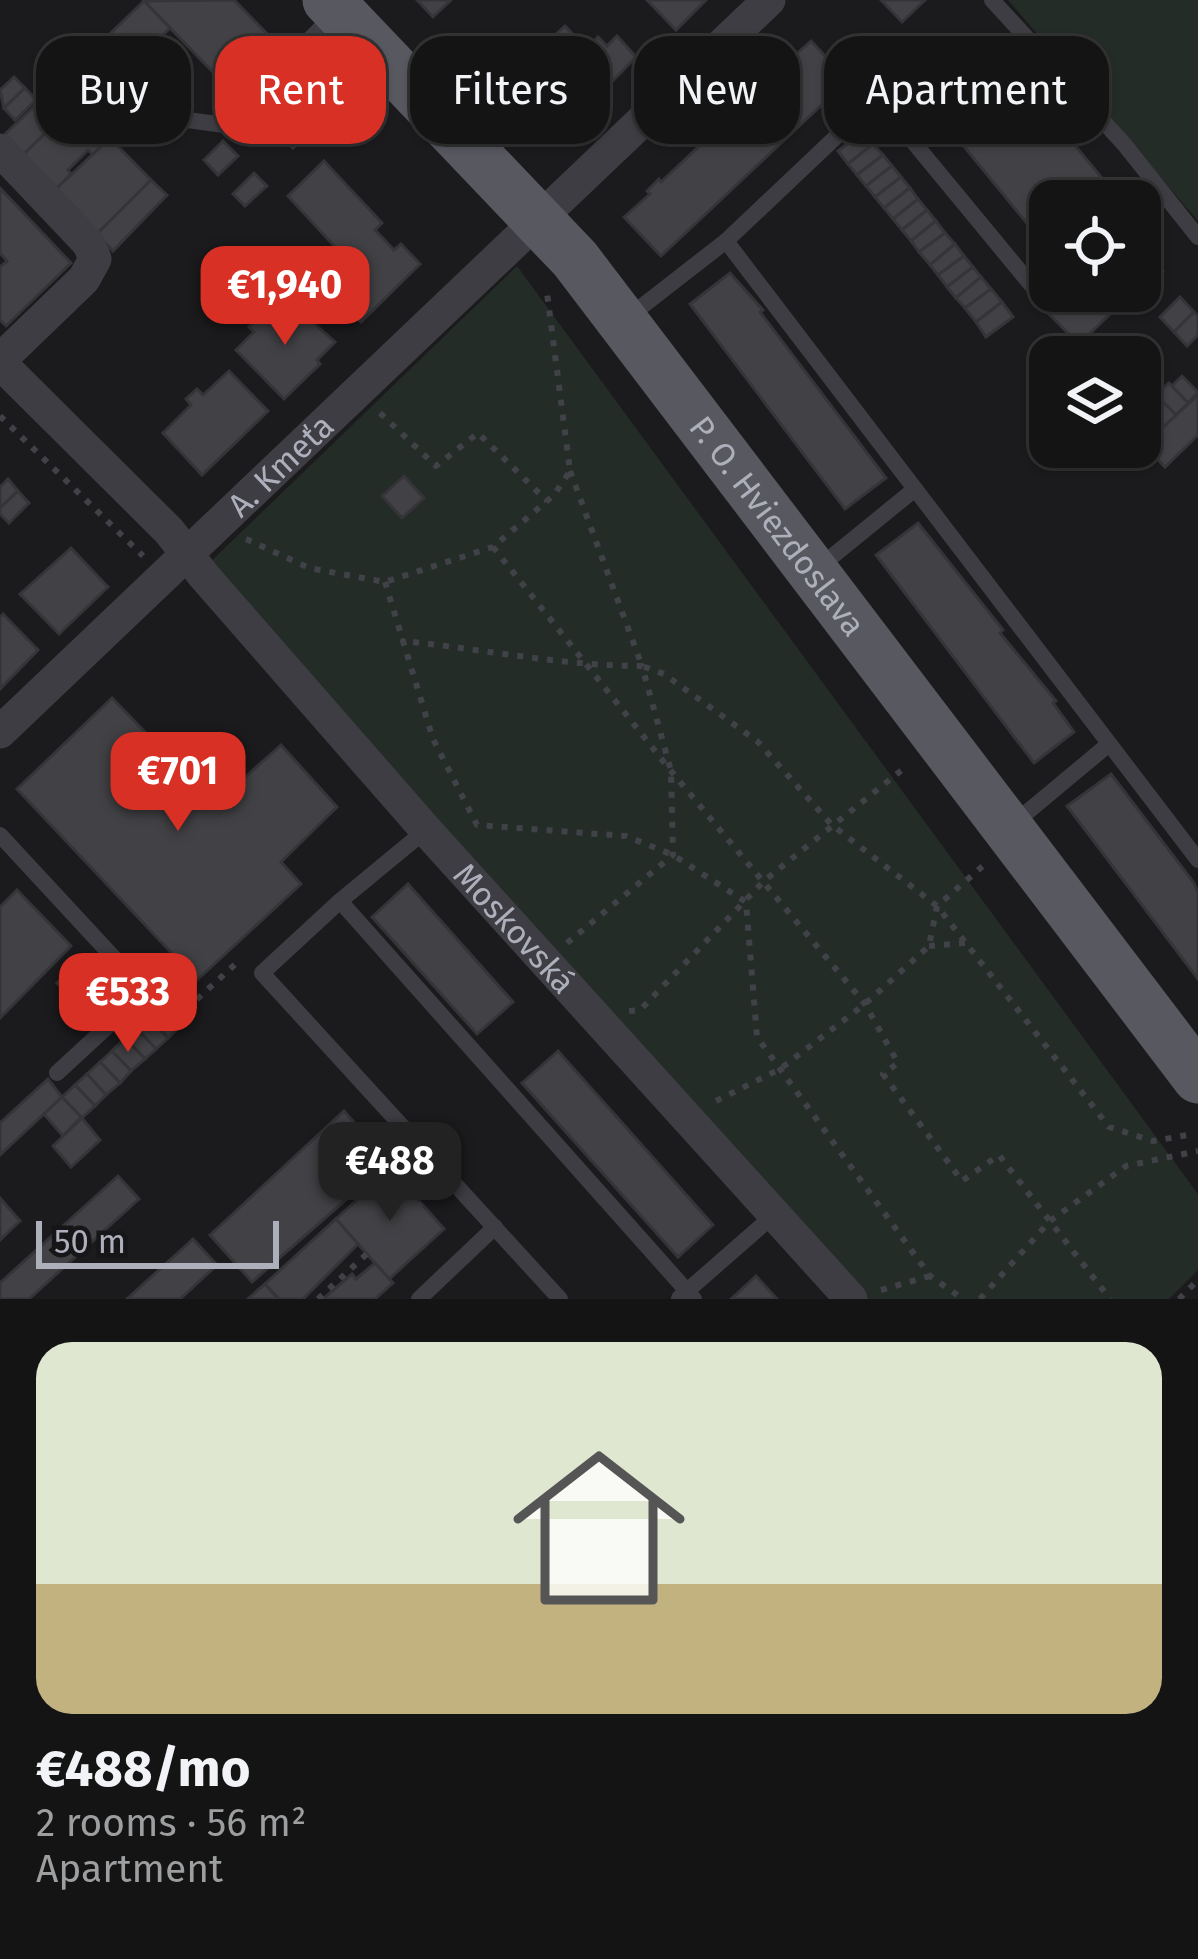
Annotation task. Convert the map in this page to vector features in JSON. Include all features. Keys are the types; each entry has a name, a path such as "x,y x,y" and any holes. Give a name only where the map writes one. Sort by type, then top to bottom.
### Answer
{"main road":[{"name":"P. O. Hviezdoslava","path":"333,5 540,220 623,321 814,571 996,846 1196,1072"}],"street":[{"name":"A. Kmeťa","path":"0,732 769,0"},
{"path":"0,150 89,244 95,260 84,279 7,354"},
{"name":"Moskovská","path":"7,354 169,531 426,830 851,1299"}],"lane":[{"path":"992,0 1124,144 1198,237"},
{"path":"191,121 224,125 333,5"},
{"path":"623,321 726,241 877,98 1029,282"},
{"path":"726,241 1198,860"},
{"path":"814,571 915,489"},
{"path":"996,846 1109,744"},
{"path":"426,830 262,974 560,1299"},
{"path":"0,835 139,985 135,1001 57,1073"},
{"path":"340,901 686,1297 774,1215"},
{"path":"419,1299 495,1227"}],"path":[{"path":"547,293 570,471 642,666 671,771 673,855"},
{"path":"377,410 436,466 478,433 547,501"},
{"path":"222,518 243,538 309,568 385,582 494,547 547,501 570,471"},
{"path":"494,547 671,771 865,1004 898,1063 883,1074 962,1181 999,1155 1110,1299"},
{"path":"385,582 434,739 477,825 626,836 673,855 746,902"},
{"path":"403,641 497,650 588,666 642,666 664,674 757,741 832,825 938,906 1109,1127 1153,1141 1188,1135"},
{"path":"596,1013 640,1010 764,881 908,765"},
{"path":"675,1102 719,1101 780,1069 865,1004 929,946 938,906 996,846"},
{"path":"542,953 576,939 673,855"},
{"path":"746,902 757,1037 930,1276 963,1299"},
{"path":"929,946 966,943"},
{"path":"139,985 160,965 195,1000 246,955 262,974"},
{"path":"980,1299 1049,1221 1126,1166 1198,1151"},
{"path":"318,1299 422,1203"},
{"path":"851,1299 930,1276"},
{"path":"1179,1299 1198,1280"}],"shaded area":[{"path":"1008,0 1198,0 1198,221 1109,117 1109,36 1039,36"},
{"path":"517,266 1198,1194 1198,1270 1169,1299 861,1299 203,569"}],"building":[{"path":"234,0 269,36 215,36 215,74 191,50 191,36 178,36 144,1"},
{"path":"417,0 451,0 433,17"},
{"path":"647,0 706,0 676,30"},
{"path":"881,0 925,0 902,22"},
{"path":"144,1 170,28 162,36 108,36"},
{"path":"565,26 575,36 554,36"},
{"path":"617,36 634,59 610,84 610,43"},
{"path":"811,41 824,55 824,103 800,125 800,51"},
{"path":"14,77 25,88 4,108 0,90"},
{"path":"25,88 36,100 15,120 4,108"},
{"path":"36,105 36,142 22,156 3,136"},
{"path":"36,142 104,144 93,155 88,150 55,190 22,156"},
{"path":"104,144 116,144 151,180 97,234 55,190"},
{"path":"220,144 238,156 218,175 204,160"},
{"path":"701,144 780,144 661,256 624,217 659,179 661,182"},
{"path":"847,144 873,144 848,164 838,151"},
{"path":"873,144 883,155 857,175 848,164"},
{"path":"962,144 1074,144 1104,180 1029,180 1029,226"},
{"path":"883,155 892,166 866,186 857,175"},
{"path":"324,161 382,223 375,230 394,250 401,244 420,264 361,322 327,286 350,263 288,196"},
{"path":"892,166 901,177 875,197 866,186"},
{"path":"254,173 267,186 245,206 233,194"},
{"path":"901,177 910,188 884,208 875,197"},
{"path":"151,180 167,195 113,251 97,234"},
{"path":"0,188 71,263 6,326 0,320 0,267 7,261 0,253"},
{"path":"910,188 918,199 893,219 884,208"},
{"path":"918,199 927,210 902,230 893,219"},
{"path":"927,210 936,221 911,241 902,230"},
{"path":"936,221 945,233 919,252 911,241"},
{"path":"945,233 955,244 930,265 919,252"},
{"path":"955,244 964,256 938,275 930,265"},
{"path":"964,256 973,267 947,287 938,275"},
{"path":"273,262 284,273 259,296 249,285"},
{"path":"973,267 981,277 956,298 947,287"},
{"path":"284,273 298,288 274,311 259,296"},
{"path":"730,273 763,310 760,312 886,478 845,509 690,304"},
{"path":"981,277 991,289 965,308 956,298"},
{"path":"991,289 1002,302 976,322 965,308"},
{"path":"1180,297 1194,312 1174,332 1160,317"},
{"path":"289,301 335,342 284,399 236,350 254,332 249,327 265,312 271,318"},
{"path":"1002,302 1013,317 986,337 976,322"},
{"path":"1194,312 1198,335 1187,346 1174,332"},
{"path":"1048,313 1109,315 1087,336 1071,336"},
{"path":"229,371 268,411 202,475 163,433 191,405 186,399 197,389 203,395"},
{"path":"1182,376 1198,392 1188,403 1172,386"},
{"path":"1169,383 1188,403 1176,415 1161,400 1161,390"},
{"path":"1198,395 1198,435 1165,467 1161,429"},
{"path":"1161,400 1176,415 1165,426 1161,422"},
{"path":"404,476 424,498 402,518 382,496"},
{"path":"8,479 18,491 0,508 0,487"},
{"path":"18,491 29,503 9,523 0,508"},
{"path":"918,523 1056,701 1074,732 1034,763 876,555"},
{"path":"71,548 108,587 59,634 20,594"},
{"path":"3,614 38,650 0,689 0,617"},
{"path":"112,698 215,804 281,745 337,807 281,862 301,884 197,980 17,789"},
{"path":"1111,774 1194,883 1198,979 1067,806"},
{"path":"408,884 513,1002 477,1034 372,917"},
{"path":"17,890 71,946 0,1018 0,907"},
{"path":"80,961 99,981 76,1003 57,983"},
{"path":"171,996 191,1017 179,1027 160,1006"},
{"path":"160,1006 179,1027 168,1038 148,1017"},
{"path":"148,1017 168,1038 156,1049 136,1028"},
{"path":"136,1028 156,1049 145,1059 125,1038"},
{"path":"125,1038 145,1059 131,1071 112,1051"},
{"path":"112,1051 131,1071 120,1083 100,1062"},
{"path":"558,1051 713,1225 678,1257 522,1083"},
{"path":"100,1062 120,1083 106,1095 87,1074"},
{"path":"87,1074 106,1095 95,1106 75,1085"},
{"path":"48,1079 62,1097 0,1155 0,1123"},
{"path":"75,1085 95,1106 82,1118 62,1097"},
{"path":"62,1097 81,1117 63,1136 44,1114"},
{"path":"344,1111 389,1162 252,1282 210,1235"},
{"path":"82,1118 100,1140 71,1167 53,1146"},
{"path":"391,1169 444,1229 389,1279 336,1219"},
{"path":"118,1176 139,1199 29,1299 0,1299 0,1283"},
{"path":"0,1198 20,1221 0,1240"},
{"path":"336,1219 358,1244 303,1299 279,1299 265,1284"},
{"path":"193,1239 217,1265 180,1299 127,1299"},
{"path":"375,1263 393,1283 375,1299 323,1299 352,1274 356,1279"},
{"path":"756,1276 777,1299 731,1299"},
{"path":"265,1284 278,1299 248,1299 259,1289"}]}
